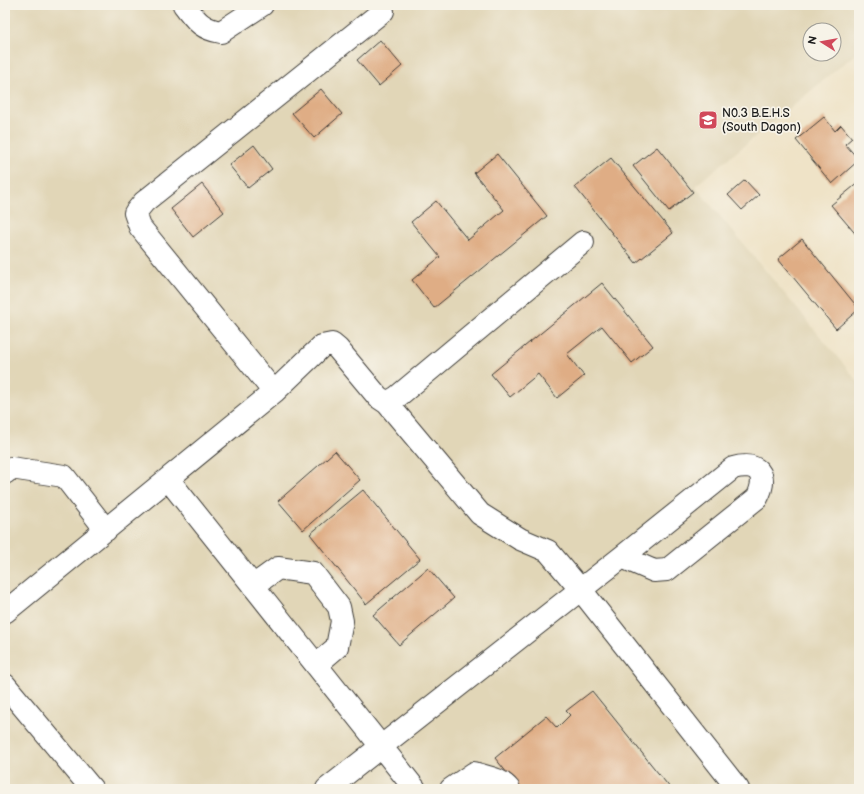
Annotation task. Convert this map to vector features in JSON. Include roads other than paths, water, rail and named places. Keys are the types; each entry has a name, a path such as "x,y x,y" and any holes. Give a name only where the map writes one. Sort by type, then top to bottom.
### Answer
{"lane":[{"path":"184,5 196,21 206,30 221,32 262,5"},
{"path":"274,392 140,227 135,213 144,202 383,12"},
{"path":"387,403 396,398 583,242"},
{"path":"6,610 274,392 322,346 332,344 378,398 387,403 480,514 520,539 548,551 581,590 738,789"},
{"path":"327,789 581,590 622,557 733,468 745,465 758,470 762,478 762,489 757,498 667,570 654,571 622,557"},
{"path":"7,467 64,476 106,530"},
{"path":"168,479 415,789"},
{"path":"253,586 278,568 313,573 339,606 342,621 337,647 316,665"},
{"path":"5,685 92,789"},
{"path":"451,789 474,773 498,779 509,789"}],"place":[{"name":"N0.3 B.E.H.S (South Dagon)","path":"708,120"}]}
